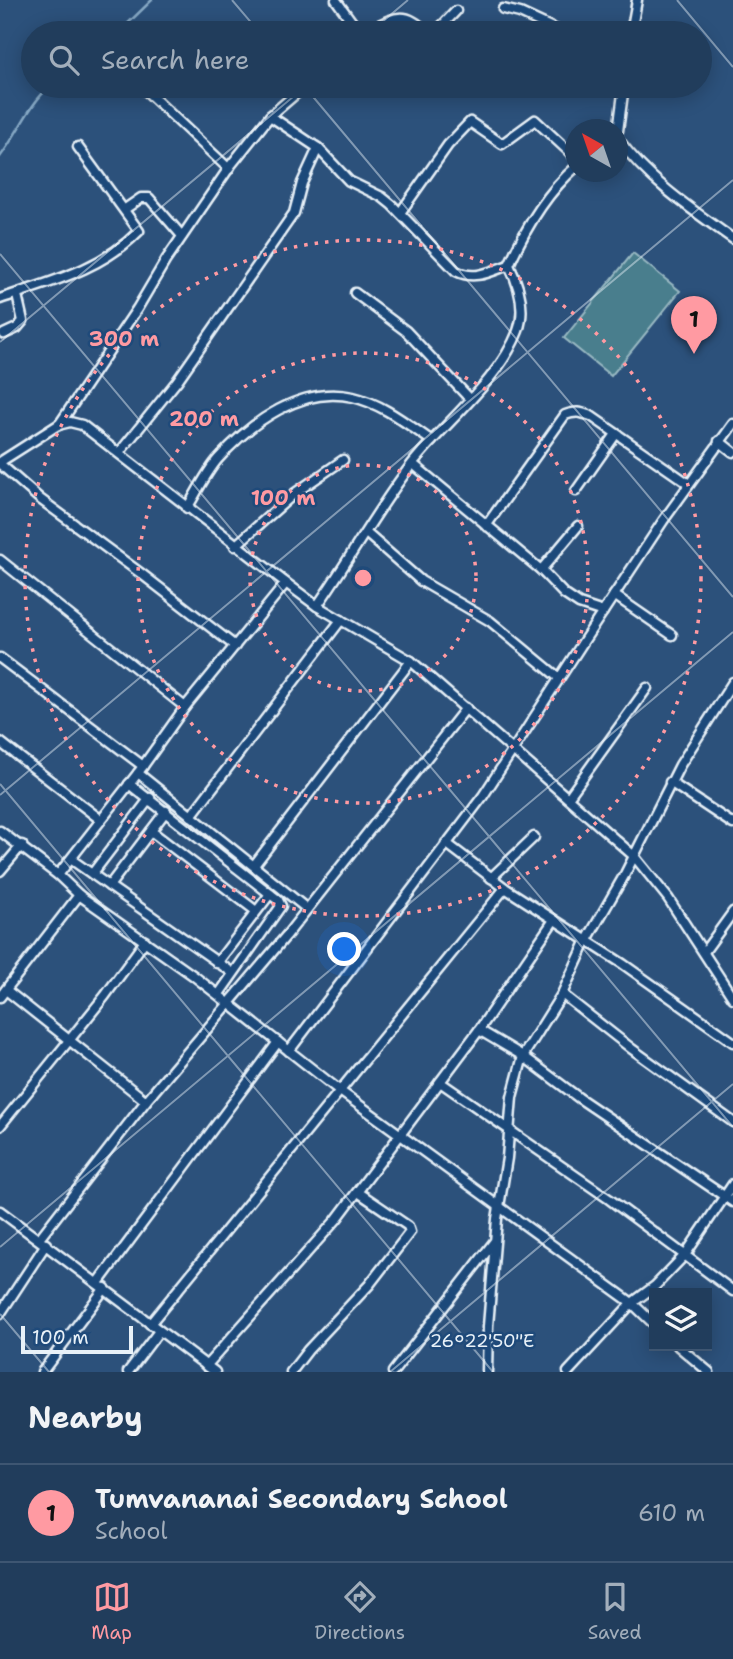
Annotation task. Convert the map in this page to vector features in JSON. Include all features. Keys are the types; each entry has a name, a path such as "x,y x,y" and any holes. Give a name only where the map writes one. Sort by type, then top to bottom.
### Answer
{"street":[{"path":"336,0 352,21"},
{"path":"633,21 636,0"},
{"path":"503,9 538,21"},
{"path":"446,21 456,11"},
{"path":"390,21 406,17 416,21"},
{"path":"154,98 229,169"},
{"path":"58,425 94,375 182,236 229,169 270,116 290,98"},
{"path":"620,119 622,98"},
{"path":"270,116 318,148 349,181 383,197 462,275 479,276 509,265 545,201 565,177"},
{"path":"400,213 448,145 470,122 502,144 535,120 565,148"},
{"path":"0,299 56,282 96,264 140,230 78,147"},
{"path":"119,453 177,381 287,224 297,206 302,183 318,148"},
{"path":"628,153 659,185 733,239"},
{"path":"125,209 141,198 149,198 182,236"},
{"path":"317,606 413,464 499,365 519,330 521,299 509,265"},
{"path":"355,293 406,331 470,399"},
{"path":"4,334 17,328 23,321 17,295"},
{"path":"187,509 217,460 251,428 312,396 346,396 364,400 398,417 432,441"},
{"path":"486,526 565,415 579,411 591,416 689,484"},
{"path":"235,646 40,499 0,463 58,425 70,422 82,425 235,546 317,606 411,661 634,856 656,880 733,998"},
{"path":"289,1051 483,796 614,595 733,424"},
{"path":"576,491 616,434"},
{"path":"719,441 733,452"},
{"path":"235,546 295,493 343,460"},
{"path":"413,464 541,570 573,601 603,612"},
{"path":"541,570 578,526"},
{"path":"366,533 421,581 490,621 559,678"},
{"path":"0,560 185,707"},
{"path":"58,875 130,784 185,707 286,583"},
{"path":"614,595 672,635"},
{"path":"191,816 341,620"},
{"path":"0,658 141,769 191,816 255,864 307,909"},
{"path":"255,864 411,661"},
{"path":"482,1372 488,1368 494,1242 512,1097 523,1056 562,994 587,940 634,856 670,782 704,724 732,687"},
{"path":"568,798 647,688"},
{"path":"0,1314 42,1242 146,1101 307,909 466,708"},
{"path":"0,742 101,820"},
{"path":"670,782 733,824"},
{"path":"130,784 281,905 219,994"},
{"path":"92,874 150,798"},
{"path":"109,886 166,811"},
{"path":"0,831 22,845 79,895 219,994 399,1135 632,1303 649,1319"},
{"path":"151,831 256,911"},
{"path":"491,878 534,837"},
{"path":"446,843 505,888 587,940 733,1042"},
{"path":"0,871 22,845"},
{"path":"72,860 233,973"},
{"path":"150,1324 505,888"},
{"path":"217,962 270,894"},
{"path":"79,895 3,993 146,1101"},
{"path":"704,952 733,912"},
{"path":"205,1366 358,1192 479,1030 554,920"},
{"path":"0,1126 70,1041 145,942"},
{"path":"562,994 733,1122"},
{"path":"479,1030 523,1056 729,1199"},
{"path":"42,1372 278,1042"},
{"path":"440,1082 608,1199 733,1292"},
{"path":"568,1372 632,1303 654,1286 685,1255 729,1199 733,1184"},
{"path":"291,1372 369,1285 410,1232 408,1226 358,1192"},
{"path":"0,1211 215,1372"},
{"path":"393,1372 494,1242"},
{"path":"128,1372 159,1331"},
{"path":"684,1351 709,1372"}],"shaded area":[{"path":"633,253 680,291 611,376 564,338"}],"waterway":[{"path":"130,21 152,0"},
{"path":"0,157 39,98"}],"place":[{"name":"Tumvananai Secondary School","path":"694,354"}]}
